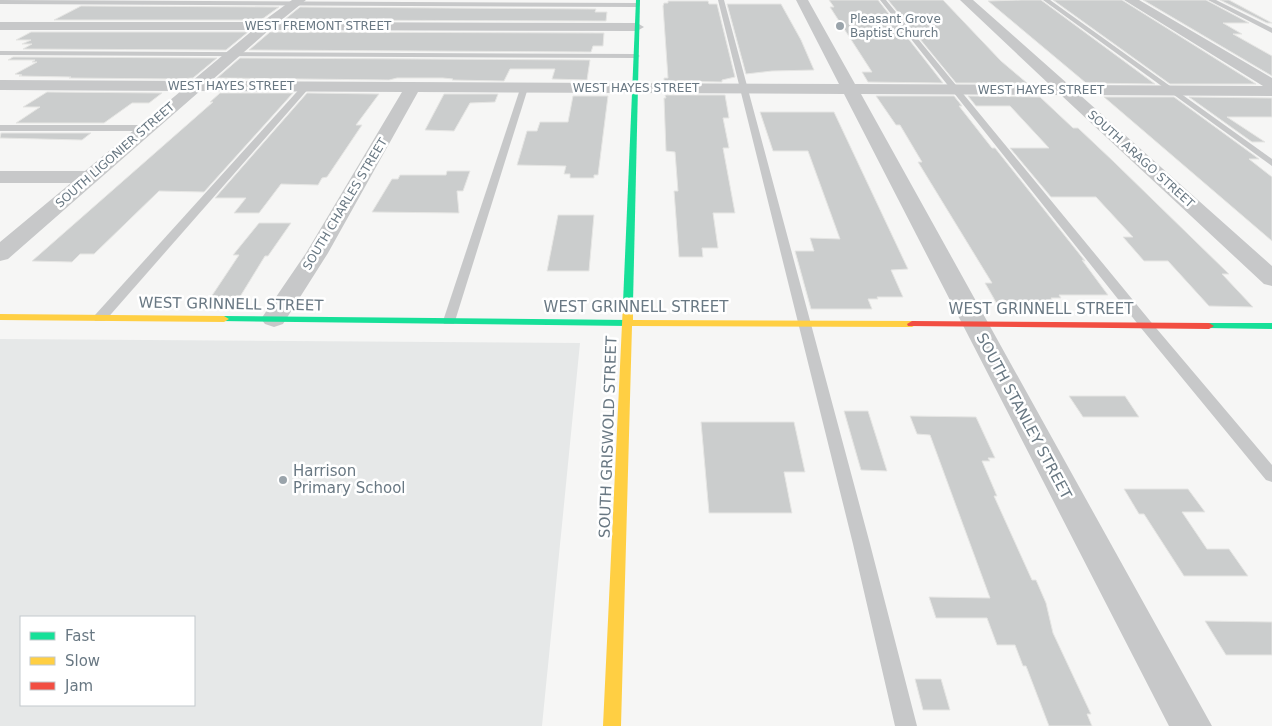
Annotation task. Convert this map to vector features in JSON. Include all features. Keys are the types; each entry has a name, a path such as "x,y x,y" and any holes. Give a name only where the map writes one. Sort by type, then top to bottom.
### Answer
{"street":[{"name":"SOUTH STANLEY STREET","path":"802,0 1191,726"},
{"name":"SOUTH ARAGO STREET","path":"966,0 1272,279"},
{"path":"1130,0 1272,85"},
{"name":"SOUTH LIGONIER STREET","path":"0,254 8,239 90,177 267,25 297,2"},
{"name":"SOUTH GRISWOLD STREET","path":"612,726 628,323 637,2"},
{"name":"WEST FREMONT STREET","path":"0,26 637,27"},
{"name":"WEST HAYES STREET","path":"0,85 1272,91"},
{"name":"SOUTH CHARLES STREET","path":"274,319 317,253 413,87"},
{"path":"0,177 90,177"},
{"name":"WEST GRINNELL STREET","path":"0,317 628,323 1272,326"}],"lane":[{"path":"721,0 839,452 906,726"},
{"path":"883,0 1146,325 1272,476"},
{"path":"1046,0 1272,163"},
{"path":"1211,0 1272,31"},
{"path":"0,2 637,2"},
{"path":"0,53 636,56"},
{"path":"100,318 306,87"},
{"path":"449,321 524,88"},
{"path":"0,128 147,128"}],"shaded area":[{"name":"Harrison Primary School","path":"0,339 580,343 542,726 0,726"}],"building":[{"path":"829,0 878,0 943,83 868,82 862,72 872,72 830,7 834,7"},
{"path":"888,0 943,0 1001,61 1027,83 956,83"},
{"path":"1041,0 1155,84 1086,83 988,1"},
{"path":"1053,0 1122,0 1256,84 1170,84"},
{"path":"1143,0 1206,0 1249,23 1223,23 1242,34 1233,34 1272,56 1272,76"},
{"path":"1220,0 1229,0 1272,23 1267,23"},
{"path":"668,1 708,1 709,4 717,4 735,77 722,80 722,82 664,81 664,78 668,78 663,6"},
{"path":"727,4 781,4 801,40 814,70 746,74"},
{"path":"81,6 279,7 261,20 54,20"},
{"path":"300,7 596,9 595,12 607,12 606,21 284,20"},
{"path":"31,32 248,32 226,50 23,49 32,44 22,44 31,40 16,40"},
{"path":"270,32 604,33 603,46 593,46 591,52 249,50"},
{"path":"13,57 217,58 193,78 179,79 19,76 22,75 15,74 37,62 32,62 35,60 8,60"},
{"path":"240,58 590,60 587,80 552,79 555,69 510,69 504,81 452,80 443,78 397,78 389,80 217,78"},
{"path":"47,92 162,93 149,103 132,103 104,123 16,123 40,107 23,107"},
{"path":"220,93 293,93 204,192 159,191 94,254 80,254 72,262 32,261 213,102 210,102"},
{"path":"307,93 379,94 356,125 362,125 327,177 322,178 318,185 281,184 259,213 234,213 246,198 215,198"},
{"path":"444,94 498,94 495,102 470,103 454,131 425,130"},
{"path":"665,95 725,95 729,118 723,118 729,148 723,148 735,213 713,213 718,248 702,248 703,257 679,257 674,191 678,191 675,152 666,151"},
{"path":"573,96 608,96 598,175 594,175 594,178 570,178 570,174 564,174 566,166 517,165 527,131 537,131 540,122 568,122"},
{"path":"876,96 954,96 962,106 959,106 992,148 995,148 1085,261 1082,260 1108,295 1059,295 1061,298 1051,298 1058,308 1032,308 1034,311 1001,311 985,283 992,283 918,162 922,162 900,125 896,125"},
{"path":"968,96 1040,97 1073,128 1078,128 1229,274 1222,274 1253,307 1209,306 1168,261 1144,261 1123,237 1133,237 1096,197 1051,197 1010,148 1049,148 1010,106 976,106"},
{"path":"1104,97 1174,97 1259,159 1249,159 1272,177 1272,241"},
{"path":"1189,97 1272,98 1272,117 1227,117 1265,142 1252,142"},
{"path":"760,112 834,112 908,269 891,270 903,297 868,299 872,309 811,309 795,251 814,251 810,238 840,239 808,151 773,151"},
{"path":"1,133 91,133 82,140 0,138"},
{"path":"447,171 470,171 463,191 457,191 459,213 372,212 392,179 398,179 400,175 446,175"},
{"path":"558,215 594,215 589,271 547,271"},
{"path":"259,223 291,223 268,256 265,256 238,300 209,300 239,255 233,255"},
{"path":"1069,396 1125,396 1139,417 1083,417"},
{"path":"844,411 868,411 887,471 861,470"},
{"path":"910,416 976,417 995,458 988,458 990,461 982,461 997,496 994,496 1032,580 1036,580 1046,603 1053,633 1091,714 1087,714 1092,726 1049,726 1026,666 1023,666 1015,645 997,645 987,618 936,618 929,597 990,598 930,435 917,434"},
{"path":"701,422 794,422 805,472 784,472 792,513 709,513"},
{"path":"1124,489 1188,489 1205,512 1182,512 1207,549 1229,549 1248,576 1184,576 1144,514 1139,514"},
{"path":"1205,621 1272,622 1272,655 1226,655"},
{"path":"915,679 941,679 950,710 923,710"}],"traffic: fast":[{"path":"628,303 638,0"},
{"path":"224,319 629,323"},
{"path":"1209,326 1272,326"}],"traffic: slow":[{"path":"612,726 628,303"},
{"path":"0,317 224,319"},
{"path":"629,323 912,324"}],"traffic: jam":[{"path":"912,324 1209,326"}],"place":[{"name":"Pleasant Grove Baptist Church","path":"840,26"},
{"name":"Harrison Primary School","path":"283,480"}]}
